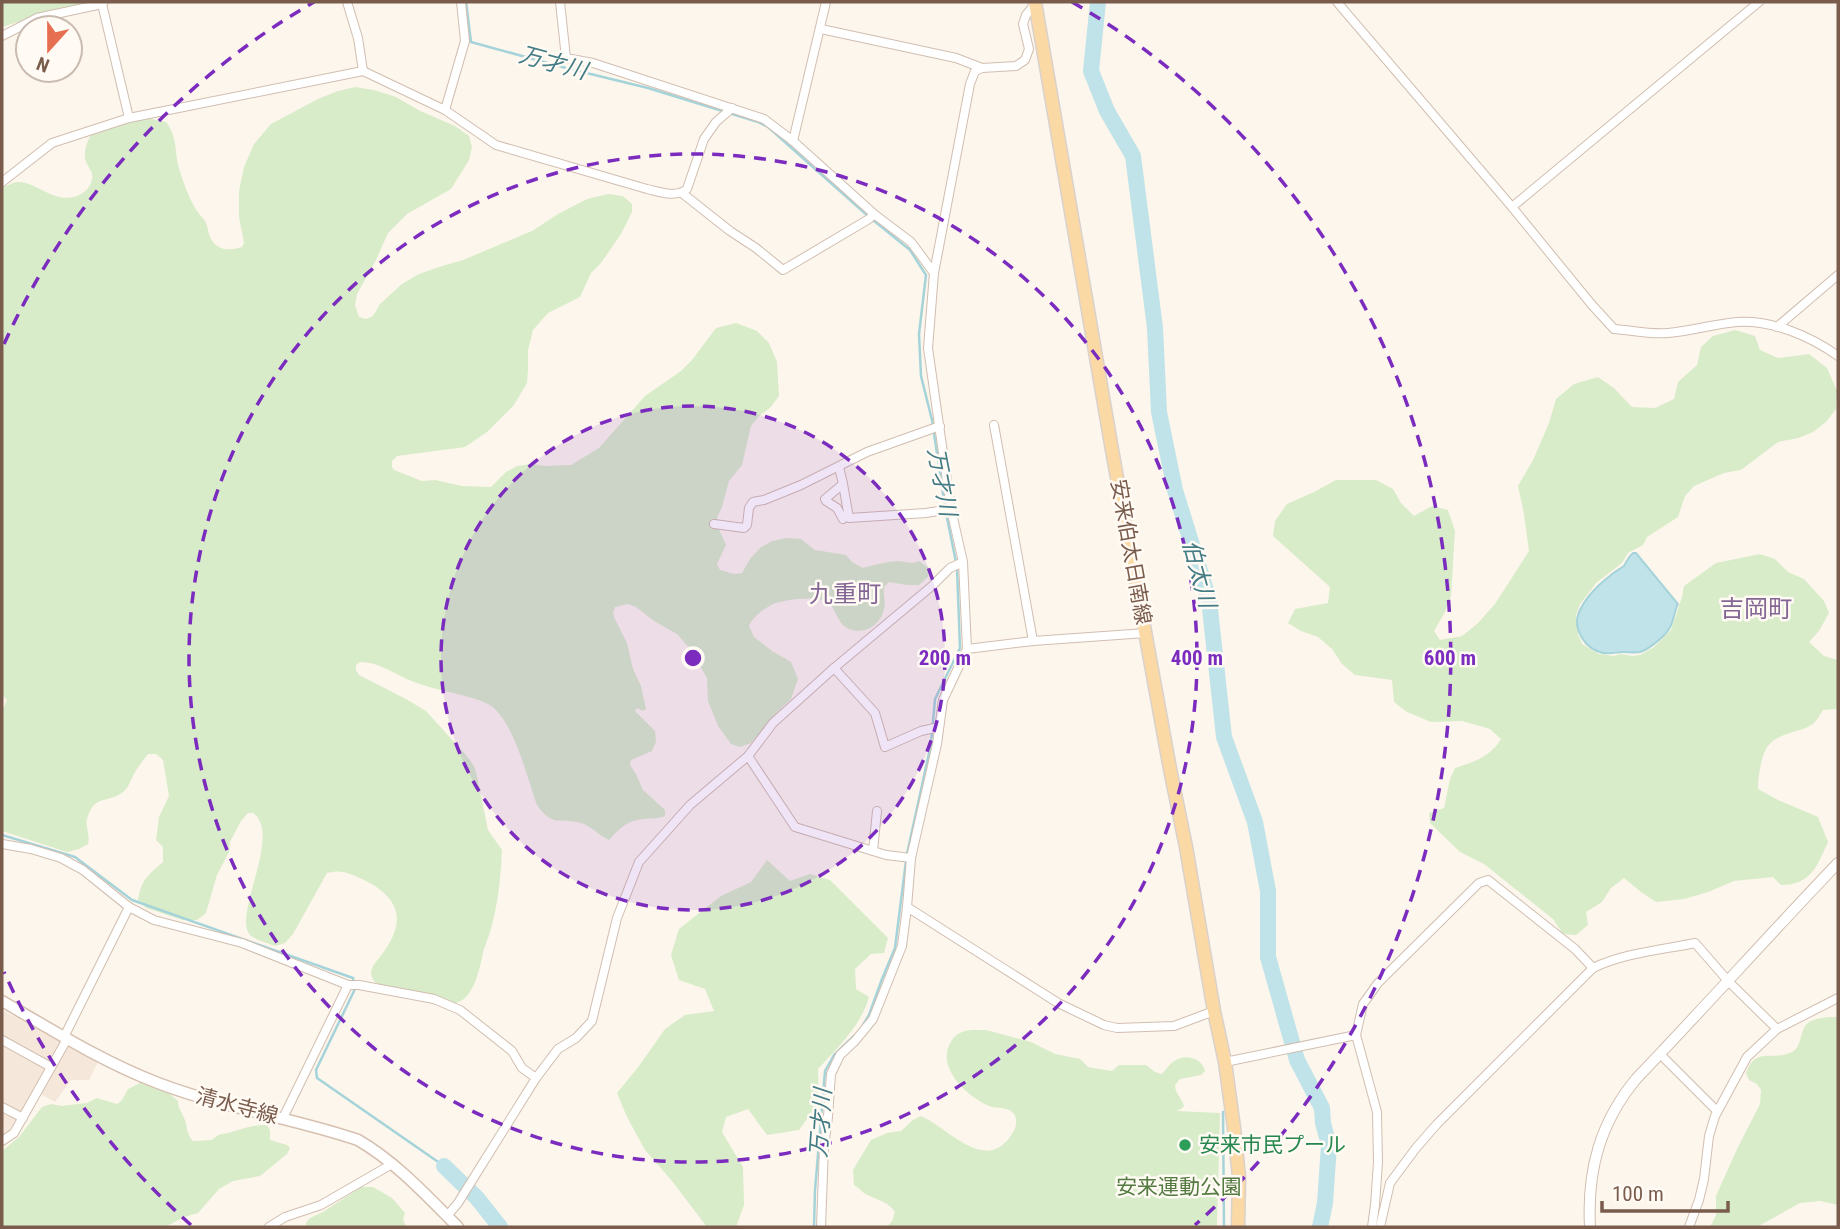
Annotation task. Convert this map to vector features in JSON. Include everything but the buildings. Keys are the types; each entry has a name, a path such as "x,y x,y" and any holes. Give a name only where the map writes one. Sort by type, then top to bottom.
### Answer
{"main road":[{"name":"安来伯太日南線","path":"1035,3 1214,1012 1232,1061 1238,1227"},
{"name":"清水寺線","path":"2,1001 65,1038 158,1083 358,1140 392,1164 458,1227"}],"street":[{"path":"347,2 358,38 363,71"},
{"path":"445,110 465,41 461,2"},
{"path":"560,2 566,58 593,63 728,112 764,119 793,141 872,216 911,242 934,273"},
{"path":"793,141 826,2"},
{"path":"1337,2 1614,328 1665,334 1739,322 1756,323 1804,335 1838,356"},
{"path":"1512,207 1759,2"},
{"path":"2,36 37,18 103,3 129,118"},
{"path":"821,1227 824,1147 831,1074 840,1055 873,1019 902,946 911,858 937,744 934,729 943,700 967,649 958,563 935,427 928,348 934,273 970,84 975,71 982,68 1016,66 1026,60 1030,49 1023,24 1035,3"},
{"path":"821,29 956,58 982,68"},
{"path":"2,182 52,142 129,118 363,71 445,110 496,145 647,189 682,193 783,270 872,216"},
{"path":"682,193 687,189 704,139 716,122 728,112"},
{"path":"1777,327 1838,275"},
{"path":"994,425 1032,640"},
{"path":"714,524 744,528 753,502 764,500 867,452 935,427"},
{"path":"839,467 849,517 926,513 947,509"},
{"path":"843,484 825,499 838,508 843,519"},
{"path":"447,1216 458,1203 536,1077 558,1049 576,1038 592,1021 617,918 639,862 690,805 748,756 773,723 958,563"},
{"path":"967,649 1032,640 1146,633"},
{"path":"834,668 875,713 885,747 934,729"},
{"path":"748,756 795,827 886,855 911,858"},
{"path":"873,851 877,811"},
{"path":"2,844 61,858 83,870 129,907 154,920 242,943 348,985 434,999 460,1010 512,1051 522,1068 536,1077"},
{"path":"1590,1227 1590,1180 1595,1158 1611,1114 1624,1093 1838,863"},
{"path":"1371,1227 1378,1162 1377,1112 1352,1036 1363,1004 1378,982 1479,883 1488,880 1575,948 1593,968"},
{"path":"2,1140 14,1133 51,1068 129,907"},
{"path":"907,907 1058,1003 1104,1025 1117,1028 1174,1026 1214,1012"},
{"path":"1380,1227 1390,1183 1437,1124 1593,968 1605,962 1695,943 1729,982 1777,1029"},
{"path":"283,1118 348,985"},
{"path":"1689,1227 1699,1200 1709,1136 1717,1111 1747,1057 1777,1029 1838,998"},
{"path":"1232,1061 1352,1036"},
{"path":"2,1041 51,1068"},
{"path":"1660,1054 1717,1111"},
{"path":"2,1107 23,1118"},
{"path":"269,1227 285,1217 321,1205 392,1164"}],"shaded area":[{"path":"2,1010 98,1062 89,1080 71,1080 55,1102 33,1090 10,1130 2,1136"}],"green space":[{"path":"2,2 91,2 43,14 14,14 14,23 2,27"},
{"path":"355,87 396,97 455,126 469,136 472,147 469,160 451,189 407,214 388,233 357,294 355,305 359,317 366,319 373,316 380,304 402,284 419,274 463,260 532,231 587,199 608,194 623,196 632,204 632,212 621,234 591,273 580,297 548,313 533,330 528,350 527,383 514,405 487,432 465,447 397,456 392,461 394,470 422,481 435,480 462,486 491,487 506,472 517,466 571,465 599,448 645,396 681,371 716,328 736,323 757,331 769,343 777,362 779,396 751,426 742,465 729,481 717,518 726,545 717,564 720,570 742,573 760,548 772,541 786,538 801,539 815,550 846,555 863,568 893,561 919,561 929,568 928,577 919,585 889,582 884,587 885,607 882,616 867,629 860,631 848,628 842,624 830,604 816,599 778,602 753,619 749,626 754,637 791,662 798,679 791,699 751,743 740,747 731,744 718,726 708,701 707,678 691,650 677,634 636,607 628,604 615,607 613,613 627,643 646,709 643,711 637,708 635,711 655,731 656,742 652,751 631,760 630,765 643,790 665,810 665,816 631,822 609,840 584,824 554,820 543,813 537,805 505,721 488,704 428,687 383,667 360,662 356,665 359,675 426,711 466,755 477,776 488,830 502,850 496,910 478,972 467,996 455,1003 424,993 389,989 375,982 372,969 392,938 397,917 395,908 374,885 349,873 327,873 293,934 285,943 275,946 250,935 246,925 247,911 263,838 261,823 253,813 248,813 241,821 230,842 229,852 217,875 206,913 197,920 183,920 146,908 138,900 139,893 146,878 163,862 163,847 156,840 159,817 169,796 163,760 156,754 148,754 123,792 93,806 87,821 88,844 79,849 67,852 2,831 2,711 7,700 2,694 2,188 15,182 31,185 58,197 78,196 92,181 85,154 92,132 147,118 166,122 174,139 186,189 206,223 210,237 223,249 242,247 244,243 239,217 239,191 244,167 254,144 271,124 318,99"},
{"path":"1735,330 1755,336 1760,350 1778,358 1809,354 1827,368 1837,391 1836,409 1826,422 1813,432 1778,442 1741,470 1724,473 1694,486 1685,496 1678,517 1647,537 1643,545 1628,553 1622,563 1596,583 1580,604 1576,615 1578,634 1582,644 1599,654 1640,655 1654,647 1671,630 1684,586 1716,563 1760,554 1775,559 1788,572 1804,579 1824,601 1829,613 1809,642 1824,656 1838,660 1838,709 1823,710 1813,724 1784,735 1768,746 1763,755 1758,789 1818,817 1828,842 1812,872 1799,882 1791,884 1781,885 1773,877 1734,881 1684,899 1656,902 1624,878 1611,888 1602,902 1586,912 1588,925 1576,935 1563,934 1553,919 1484,864 1460,852 1430,823 1429,813 1444,808 1455,768 1487,755 1501,739 1490,729 1462,721 1431,722 1407,712 1394,702 1392,680 1355,675 1318,637 1288,623 1295,609 1328,603 1330,587 1273,536 1275,521 1287,504 1336,480 1376,480 1393,489 1401,503 1414,516 1432,506 1448,510 1455,531 1451,596 1434,631 1440,640 1462,636 1495,604 1529,551 1518,486 1533,460 1556,399 1574,384 1598,377 1614,388 1632,407 1655,408 1674,399 1678,382 1697,365 1701,347 1713,336"},
{"path":"767,860 790,881 810,874 830,880 888,938 884,953 871,954 855,969 856,989 869,997 854,1027 818,1069 819,1102 799,1130 767,1135 748,1109 726,1117 722,1132 743,1167 744,1205 736,1227 707,1227 645,1150 617,1093 665,1029 685,1015 714,1011 705,989 679,980 671,955 679,929 721,896 751,882"},
{"path":"1838,1017 1838,1205 1820,1201 1800,1203 1757,1227 1710,1227 1716,1215 1716,1196 1760,1104 1761,1090 1749,1080 1746,1073 1750,1064 1760,1057 1792,1052 1796,1049 1807,1024 1821,1018"},
{"name":"安来運動公園","path":"967,1030 986,1030 1031,1042 1055,1054 1080,1059 1088,1067 1112,1071 1119,1065 1146,1065 1161,1074 1177,1059 1187,1057 1200,1062 1205,1071 1201,1075 1180,1079 1175,1085 1184,1106 1176,1111 1220,1113 1217,1227 887,1227 895,1212 854,1185 853,1170 871,1140 887,1133 901,1131 921,1116 979,1150 1002,1146 1013,1132 1016,1122 1012,1111 989,1106 962,1088 947,1060 947,1050 955,1036"},
{"path":"140,1083 170,1094 178,1101 188,1134 193,1141 212,1140 218,1135 267,1125 270,1140 290,1148 287,1154 260,1176 233,1181 219,1189 198,1213 165,1227 2,1227 2,1151 19,1137 42,1107 51,1104 62,1106 87,1103 97,1098 117,1104 128,1089"},
{"path":"361,1187 373,1187 392,1198 405,1213 403,1219 406,1227 306,1227 310,1218"}],"water":[{"path":"1633,553 1636,553 1678,604 1672,623 1660,639 1643,651 1597,651 1586,643 1579,631 1579,612 1593,591 1624,566"}],"waterway":[{"name":"万才川","path":"466,2 471,42 648,88 758,122 768,127 868,216"},
{"name":"伯太川","path":"1098,2 1091,71 1107,111 1133,156 1155,328 1159,412 1175,490 1209,600 1224,737 1255,822 1268,891 1268,957 1297,1060 1322,1108 1329,1145 1325,1203 1320,1227"},
{"name":"万才川","path":"873,220 910,250 926,275 919,334 921,376 932,420 945,507"},
{"name":"万才川","path":"946,513 956,562"},
{"name":"万才川","path":"907,854 931,744 935,699 960,648 957,568"},
{"path":"2,835 75,857 132,900 353,978 355,989 316,1070 317,1078 444,1166"},
{"name":"万才川","path":"863,1025 895,948 906,861"},
{"name":"万才川","path":"814,1227 825,1071 834,1055 854,1036"},
{"path":"1223,1112 1224,1227"},
{"path":"444,1166 477,1198 500,1227"}],"place":[{"name":"安来市民プール","path":"1185,1145"}],"district":[{"name":"九重町","path":"845,594"},
{"name":"吉岡町","path":"1756,609"}]}
